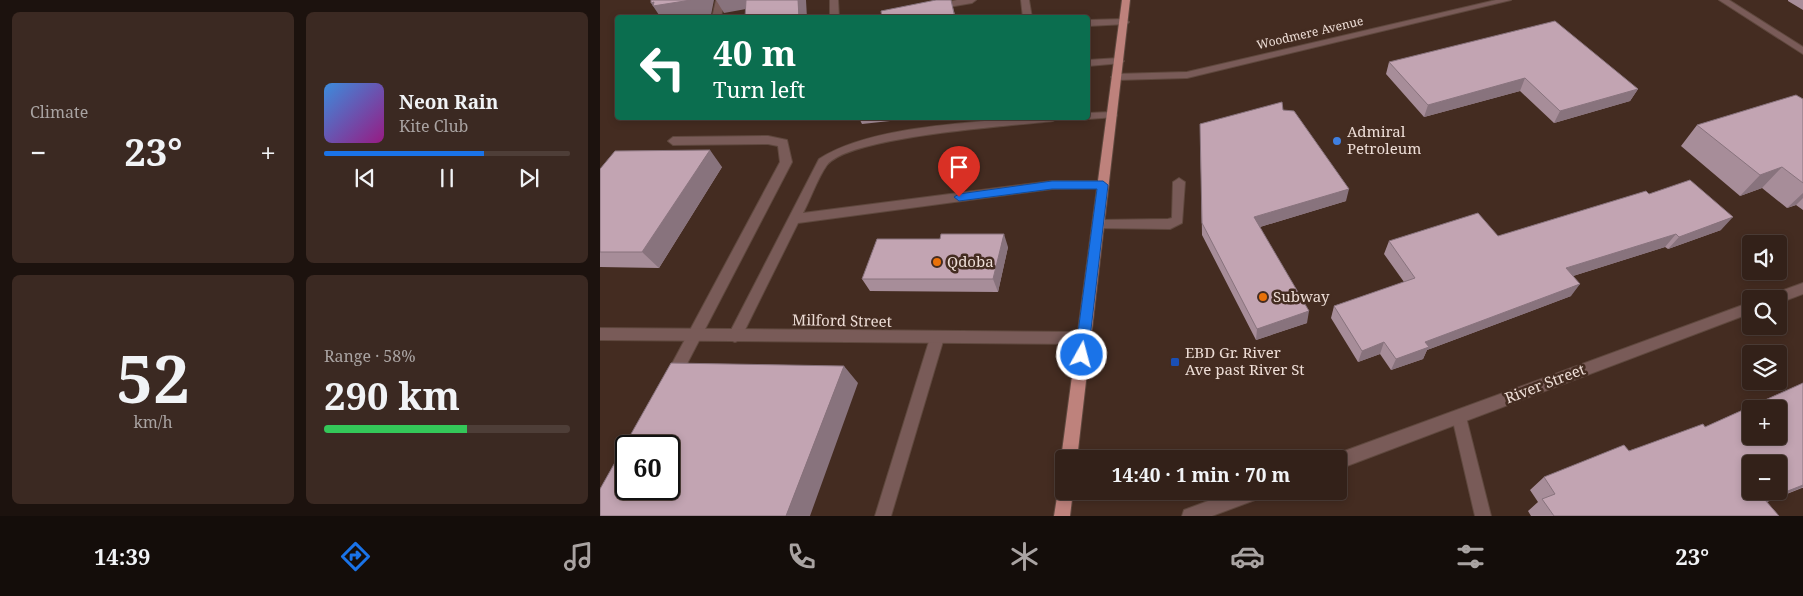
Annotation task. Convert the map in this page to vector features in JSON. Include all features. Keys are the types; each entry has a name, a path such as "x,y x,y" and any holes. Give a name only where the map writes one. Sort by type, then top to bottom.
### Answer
{"main road":[{"path":"1070,450 1126,0"},
{"path":"1062,516 1064,500"}],"street":[{"path":"717,15 720,0"},
{"path":"834,0 835,15"},
{"path":"924,9 972,0"},
{"path":"1025,0 1028,15"},
{"name":"Woodmere Avenue","path":"1116,77 1187,75 1507,0"},
{"path":"1723,0 1803,51"},
{"path":"1090,23 1124,22"},
{"path":"1090,63 1119,61"},
{"path":"1090,116 1112,115"},
{"path":"736,336 822,162 835,152 863,143 962,122 1008,120"},
{"path":"668,387 786,162 786,152 783,143 768,140 673,141"},
{"path":"1098,225 1170,224 1178,220 1179,182"},
{"path":"793,219 1052,185 1103,185"},
{"path":"1787,294 1803,288"},
{"name":"River Street","path":"1347,458 1742,311"},
{"name":"Milford Street","path":"600,334 1084,338"},
{"path":"883,516 937,338"},
{"path":"1459,417 1483,516"},
{"path":"1190,516 1233,500"}],"building":[{"path":"651,0 691,0 653,6 654,2 651,3"},
{"path":"746,0 798,0 799,15 745,15"},
{"path":"936,0 951,0 954,15 882,15 881,11"},
{"path":"1555,21 1638,89 1560,111 1525,78 1428,105 1389,62"},
{"path":"1796,95 1803,99 1803,183 1782,167 1760,175 1697,125"},
{"path":"1282,102 1283,110 1294,111 1349,189 1254,217 1309,311 1257,329 1202,223 1200,124"},
{"path":"710,150 642,252 600,252 600,169 615,151"},
{"path":"1690,180 1733,217 1679,237 1676,234 1566,268 1580,284 1425,342 1429,347 1396,359 1384,342 1362,351 1334,306 1415,278 1389,241 1478,213 1498,236 1646,191 1649,194"},
{"name":"Qdoba","path":"941,234 1004,234 993,279 862,279 877,239 940,239"},
{"path":"671,363 844,366 786,516 600,516 600,489 615,462 615,500 680,500 680,435 630,435"},
{"path":"1803,383 1803,485 1787,491 1787,455 1742,455 1742,500 1765,500 1779,516 1554,516 1542,499 1555,494 1544,477 1624,445 1629,451 1703,424 1705,427 1742,410 1742,445 1787,445 1787,400 1765,400"}],"place":[{"name":"Admiral Petroleum","path":"1337,141"},
{"name":"Qdoba","path":"937,262"},
{"name":"Subway","path":"1263,297"},
{"name":"EBD Gr. River Ave past River St","path":"1175,362"}],"route":[{"path":"959,197 1052,185 1103,185 1082,355"}]}
